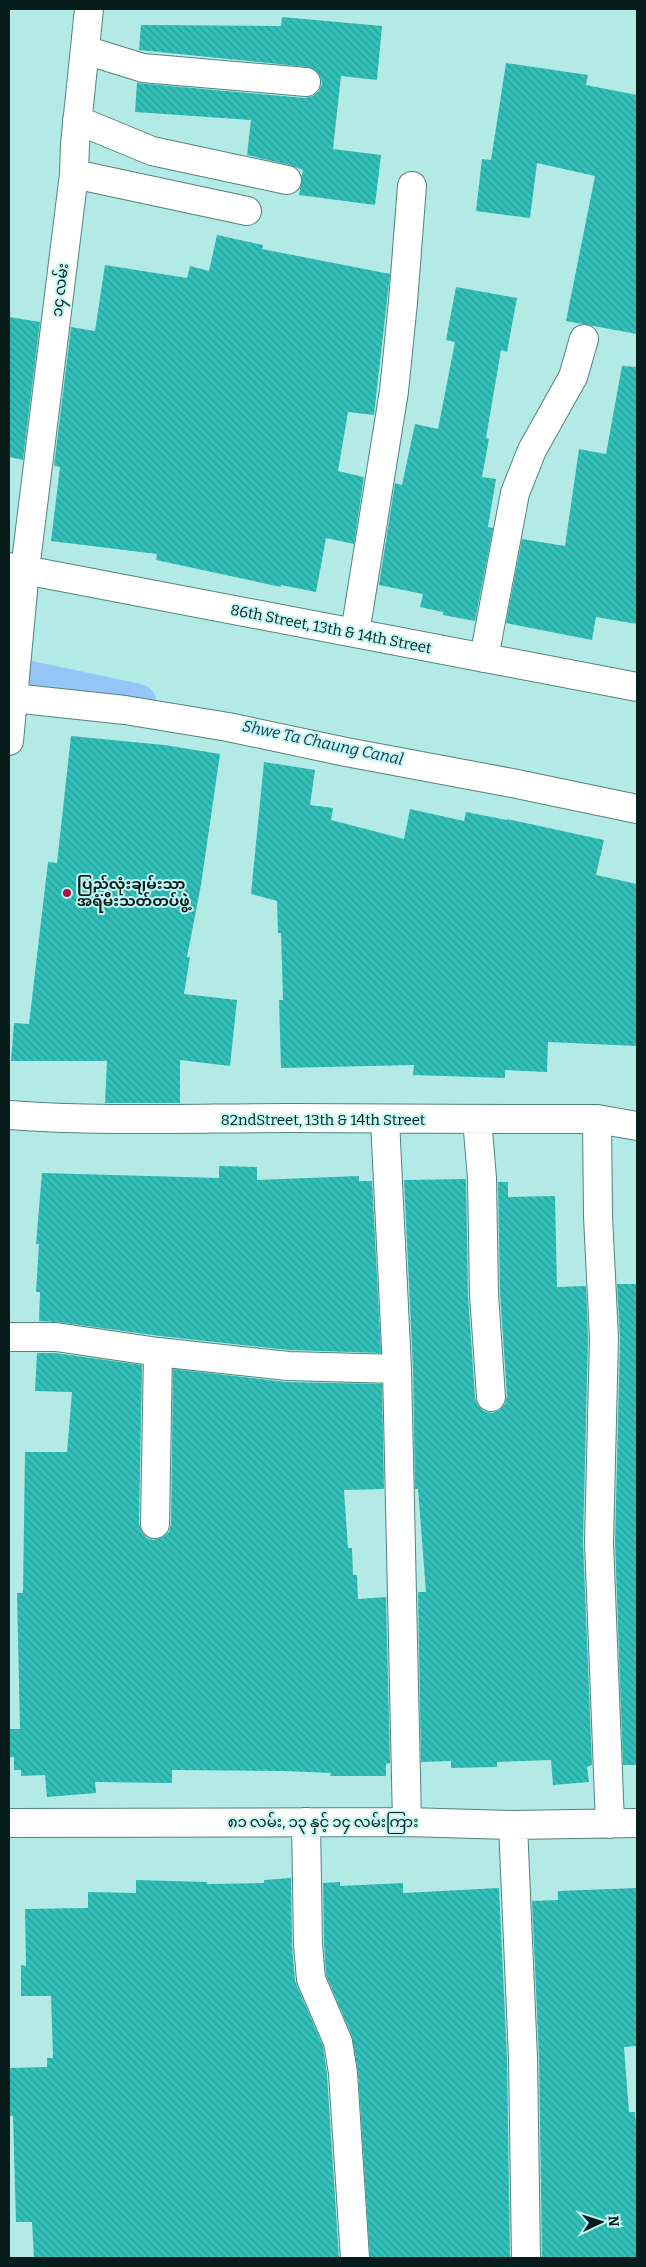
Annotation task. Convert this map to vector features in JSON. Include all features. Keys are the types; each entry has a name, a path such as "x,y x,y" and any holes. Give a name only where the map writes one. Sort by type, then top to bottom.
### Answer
{"street":[{"name":"၁၄ လမ်း","path":"9,741 13,698 17,569 74,174 77,120 89,9"},
{"path":"85,50 143,68 306,82"},
{"path":"77,120 152,151 287,180"},
{"path":"74,174 247,211"},
{"path":"355,633 394,391 412,186"},
{"path":"484,658 515,494 532,450 573,377 584,340"},
{"name":"86th Street, 13th & 14th Street","path":"17,569 637,687"},
{"path":"13,698 125,710 228,727 637,809"},
{"name":"82ndStreet, 13th & 14th Street","path":"9,1115 60,1118 182,1120 288,1118 385,1120 597,1119 637,1126"},
{"path":"478,1119 482,1178 484,1294 491,1397"},
{"path":"597,1119 598,1216 604,1338 599,1542 610,1824"},
{"path":"385,1120 397,1369 407,1822"},
{"path":"9,1337 56,1337 158,1352 288,1366 397,1369"},
{"path":"156,1524 158,1352"},
{"path":"306,1822 310,1979 338,2042 343,2073 355,2258"},
{"name":"၈၁ လမ်း, ၁၃ နှင့် ၁၄ လမ်းကြား","path":"9,1823 407,1822 513,1825 637,1823"},
{"path":"513,1825 523,2058 526,2258"}],"building":[{"path":"282,17 382,26 377,80 341,76 333,149 381,155 375,205 299,195 303,170 247,155 251,120 135,112 137,83 305,98 313,96 319,91 322,83 320,76 315,70 308,67 139,50 141,25 281,26"},
{"path":"506,63 588,75 586,85 637,95 637,334 566,321 595,176 537,163 530,218 476,211 482,159 491,160"},
{"path":"217,235 263,245 262,249 390,274 374,415 348,412 338,471 364,477 354,544 326,538 316,592 281,585 281,587 156,560 157,554 51,541 60,467 54,466 71,327 95,331 105,265 187,278 190,266 209,271"},
{"path":"456,287 517,298 507,352 501,350 486,438 489,439 482,477 496,479 488,527 493,528 475,621 443,615 443,612 420,607 423,594 379,585 395,483 402,485 415,424 438,429 455,342 446,340"},
{"path":"9,317 40,322 23,460 9,457"},
{"path":"622,366 637,367 637,624 596,617 592,640 506,623 522,539 565,546 579,449 606,454"},
{"path":"71,736 164,745 220,754 201,885 187,957 190,957 184,994 237,1000 230,1066 180,1060 180,1103 105,1103 107,1061 11,1061 14,1023 29,1024 48,862 57,863"},
{"path":"264,762 315,770 310,805 333,808 331,820 404,839 410,809 464,821 466,812 604,840 596,875 637,884 637,1046 548,1042 547,1072 505,1070 505,1078 413,1075 414,1065 281,1068 279,1000 283,1000 281,933 278,933 277,901 251,894"},
{"path":"219,1166 257,1167 257,1180 359,1176 359,1181 372,1181 381,1353 289,1350 39,1321 40,1292 36,1292 39,1244 36,1244 42,1173 219,1178"},
{"path":"466,1179 468,1294 475,1398 478,1405 484,1411 492,1413 499,1410 505,1404 507,1396 500,1293 498,1182 508,1182 508,1197 555,1196 557,1287 586,1286 588,1338 583,1542 592,1765 587,1767 589,1782 553,1785 551,1760 497,1762 497,1767 451,1768 451,1761 421,1762 418,1592 426,1592 418,1489 415,1489 413,1368 404,1180"},
{"path":"617,1284 637,1284 637,1765 623,1765 615,1542 620,1338"},
{"path":"37,1353 55,1353 142,1365 139,1524 147,1538 154,1540 163,1537 169,1532 171,1524 173,1369 286,1382 382,1384 384,1489 344,1490 348,1548 352,1548 353,1575 357,1575 358,1599 386,1597 390,1763 386,1764 386,1776 330,1776 331,1773 284,1771 172,1770 172,1783 95,1782 96,1793 47,1797 45,1775 21,1776 21,1770 14,1770 14,1757 9,1757 9,1729 20,1729 17,1593 23,1593 25,1452 67,1452 72,1392 35,1391"},
{"path":"291,1878 292,1945 295,1981 323,2046 327,2075 339,2258 34,2258 32,2222 16,2222 13,2116 9,2116 9,2068 47,2067 47,2058 53,2058 51,1996 21,1996 21,1965 26,1966 25,1909 88,1908 88,1892 136,1893 136,1880 207,1882 207,1884 264,1883 264,1880"},
{"path":"340,1882 340,1886 403,1883 403,1893 499,1888 507,2058 510,2258 370,2258 358,2071 352,2036 326,1975 323,1883"},
{"path":"637,1888 637,2046 624,2047 629,2112 635,2112 637,2138 637,2258 542,2258 539,2058 532,1901 558,1900 558,1891"}],"waterway":[{"name":"Shwe Ta Chaung Canal","path":"9,676 137,703"}],"place":[{"name":"ပြည်လုံးချမ်းသာ အရံမီးသတ်တပ်ဖွဲ့","path":"67,893"}]}
